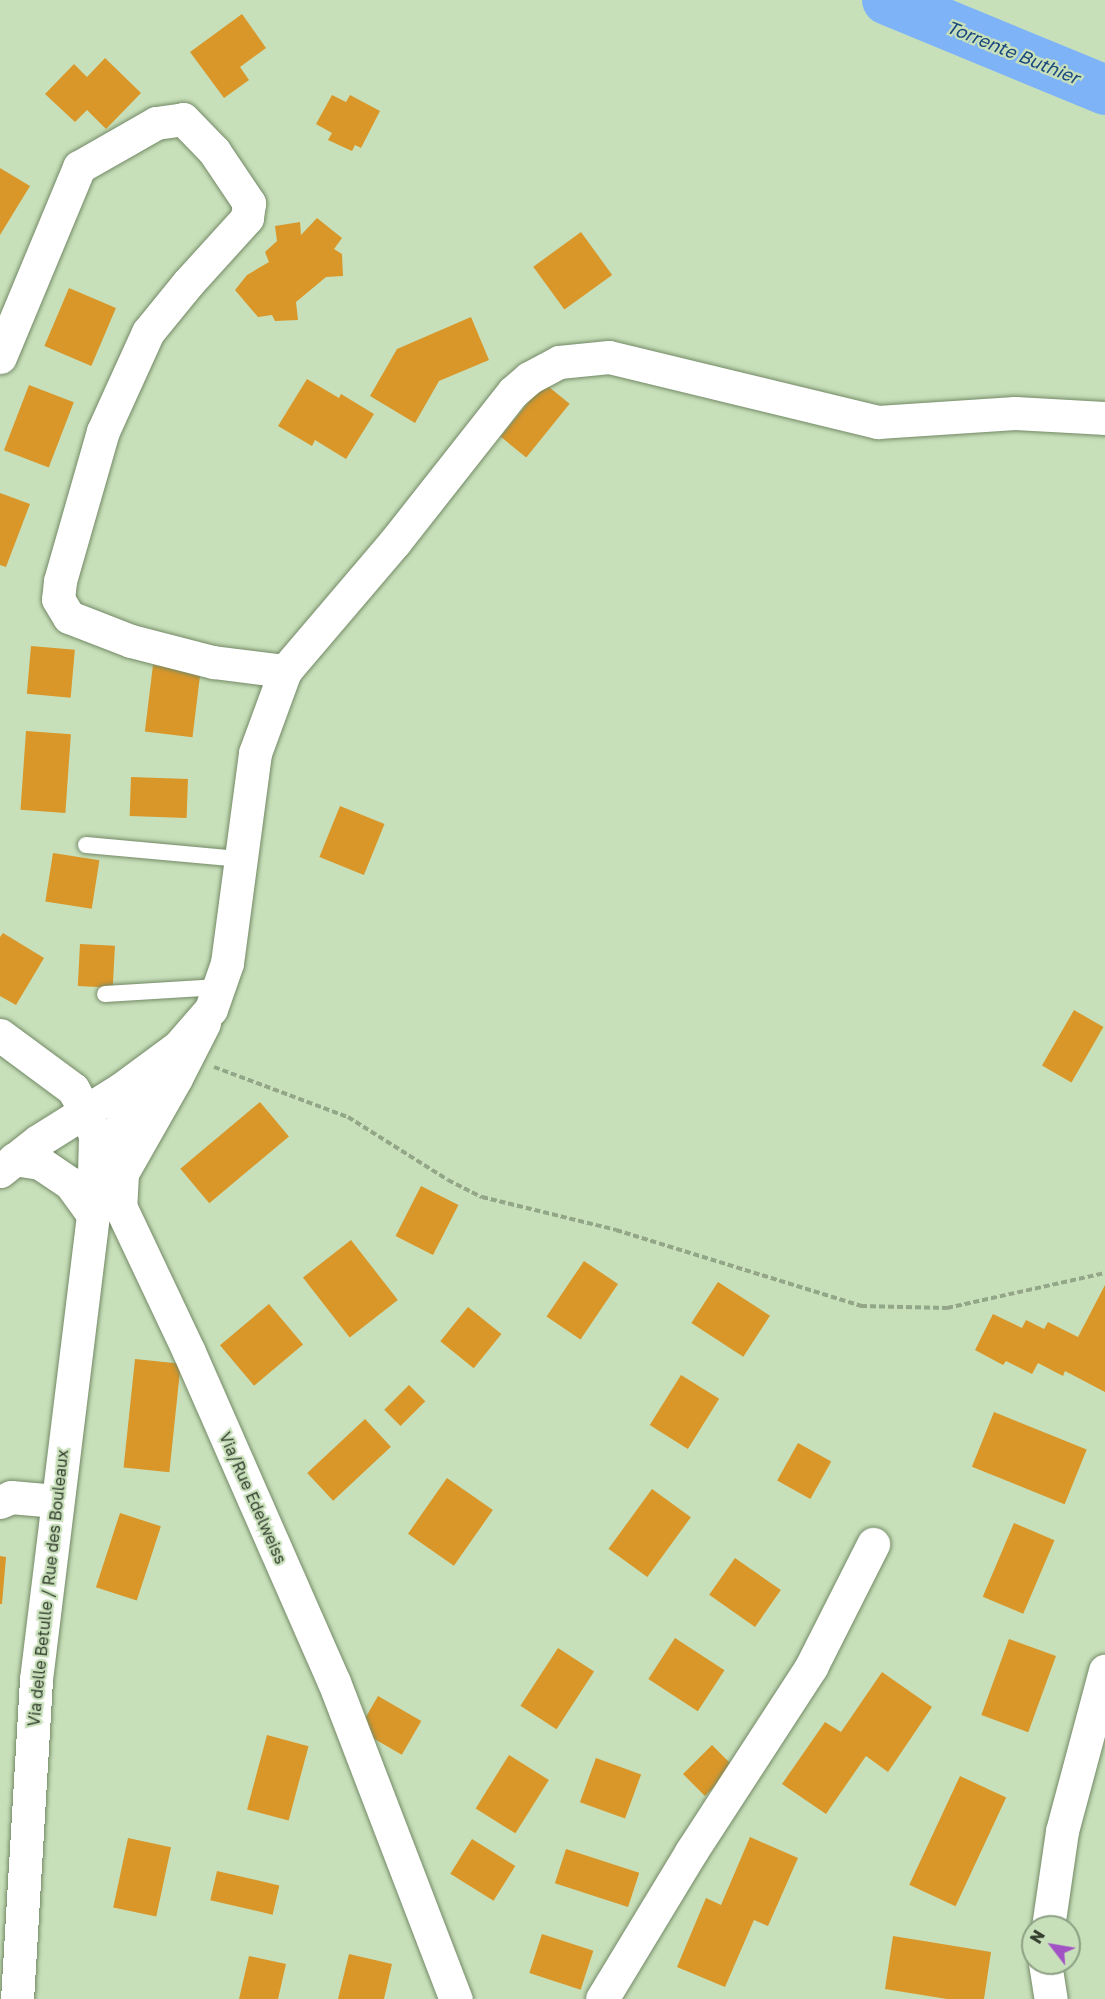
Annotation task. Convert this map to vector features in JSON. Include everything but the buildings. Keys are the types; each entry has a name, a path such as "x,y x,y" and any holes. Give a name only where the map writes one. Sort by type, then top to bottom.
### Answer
{"street":[{"path":"0,357 79,167 156,123 183,119 214,151 249,203 247,218 188,283 148,332 103,431 60,581 58,599 69,617 131,641 213,662 285,671"},
{"path":"7,1165 178,1047 215,998 227,963 255,753 285,671 394,543 513,392 530,378 559,362 592,357 625,359 878,422 1015,413 1105,418"},
{"name":"Via/Rue Edelweiss","path":"215,998 176,1078 122,1173 120,1206 189,1352 334,1682 456,1999"},
{"path":"0,1035 73,1089 86,1112 95,1136 93,1215"},
{"path":"93,1215 124,1117 149,1069"},
{"path":"7,1165 40,1163 70,1183 93,1215"},
{"name":"Via delle Betulle / Rue des Bouleaux","path":"17,1999 36,1680 51,1569 56,1501 93,1215"},
{"path":"0,1502 11,1497 56,1501"},
{"path":"603,1999 691,1852 811,1667 873,1544"},
{"path":"1050,1915 1062,1831 1105,1671"},
{"path":"1046,1975 1051,1999"}],"lane":[{"path":"86,845 241,859"},
{"path":"105,994 215,998"}],"path":[{"path":"208,1065 348,1117 448,1180 482,1197 616,1230 861,1306 948,1308 1105,1273"}],"waterway":[{"name":"Torrente Buthier","path":"887,0 1105,90"}]}
